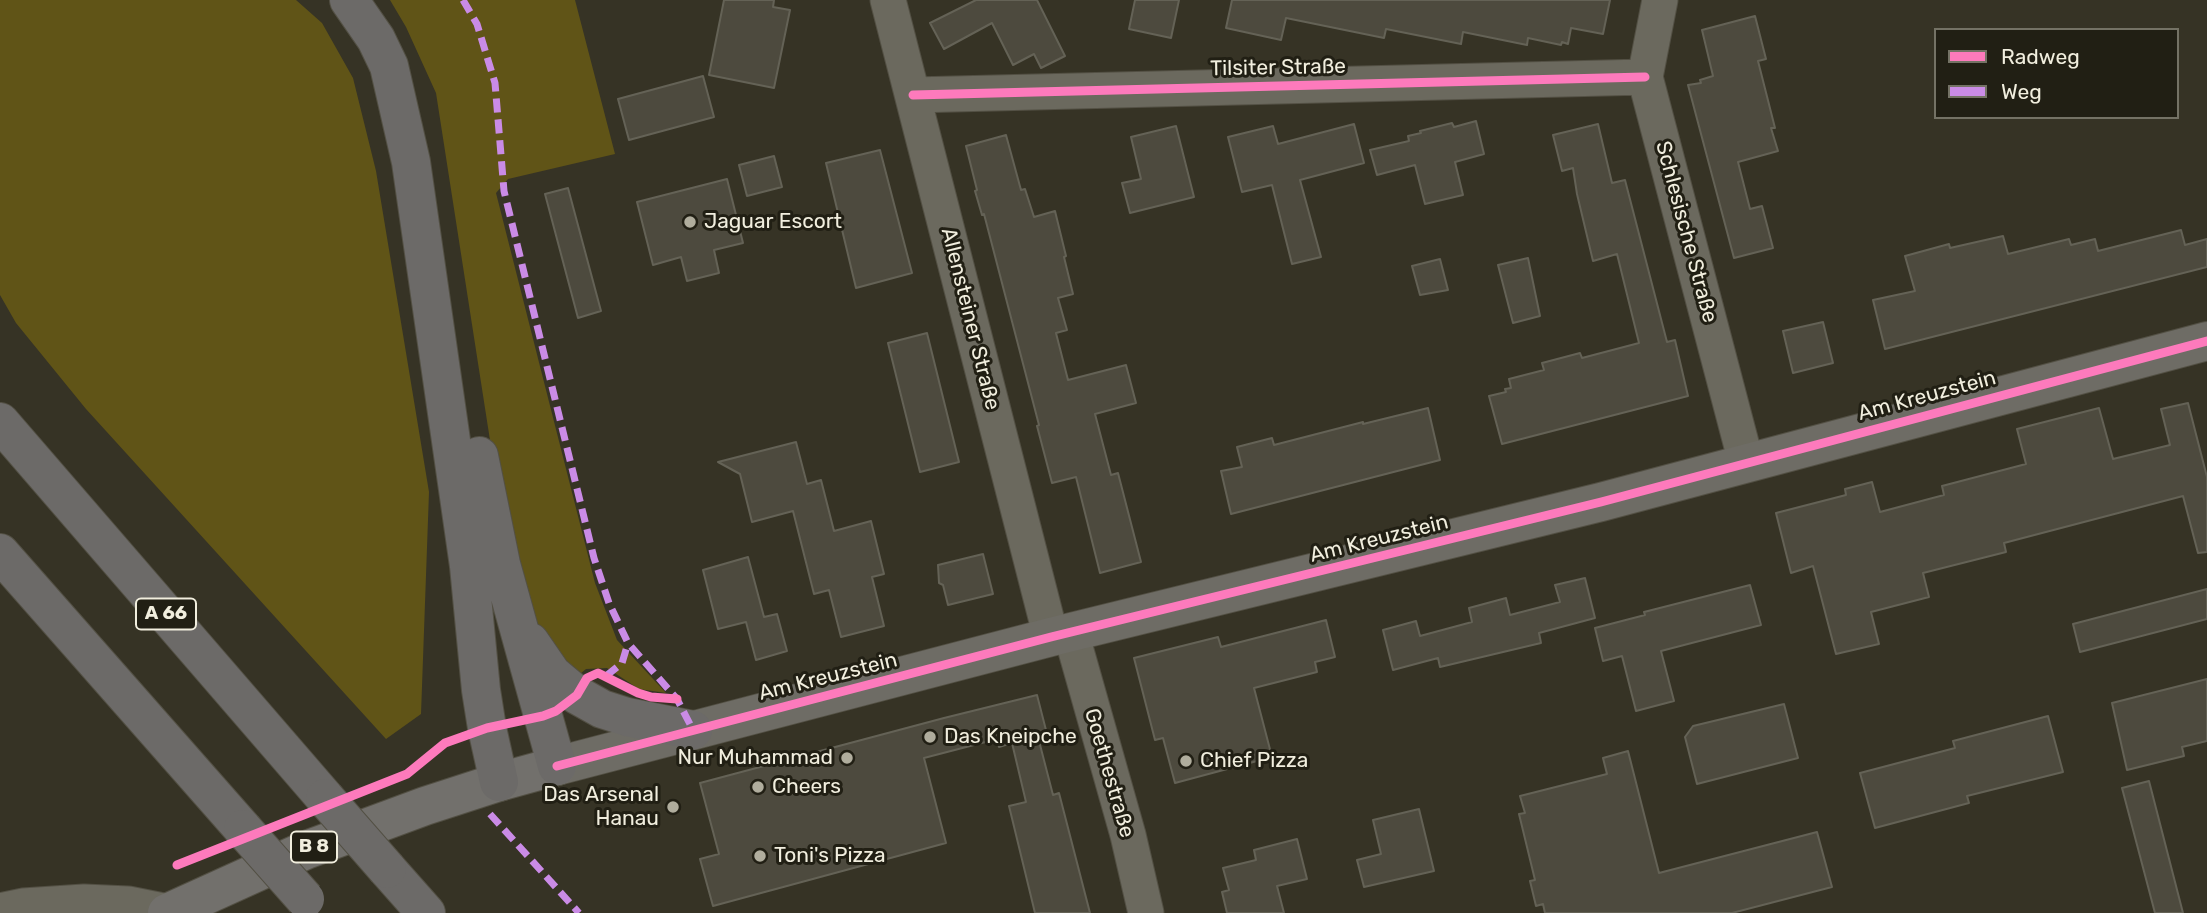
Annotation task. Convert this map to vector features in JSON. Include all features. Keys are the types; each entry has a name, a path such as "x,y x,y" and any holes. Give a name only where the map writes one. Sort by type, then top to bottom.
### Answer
{"highway":[{"path":"349,0 376,39 389,66 411,162 469,566 486,728 499,782"},
{"path":"372,0 390,27 419,112 488,507 557,766"},
{"name":"A 66","path":"2,422 426,913"},
{"path":"0,553 312,906"},
{"path":"514,612 536,652 552,674 577,695 602,709 627,717 693,730"}],"main road":[{"name":"Am Kreuzstein","path":"168,913 306,850 425,806 557,766"}],"street":[{"name":"Allensteiner Straße","path":"888,0 1061,635"},
{"name":"Schlesische Straße","path":"1660,0 1645,77 1745,462"},
{"name":"Tilsiter Straße","path":"913,94 1645,77"},
{"name":"Am Kreuzstein","path":"557,766 1061,635 1601,502 2207,341"},
{"name":"Goethestraße","path":"1061,635 1128,835 1146,913"},
{"path":"0,911 23,906 84,902 128,904 168,913"}],"shaded area":[{"path":"0,0 296,0 322,23 353,78 376,171 429,492 421,714 386,739 86,409 16,323 0,295"},
{"path":"390,0 575,0 615,154 508,179 496,193 595,583 617,640 666,693 639,689 607,668 586,669 580,674 556,658 533,615 501,511 436,93 406,27"}],"building":[{"path":"724,0 774,0 773,7 790,10 774,88 709,75"},
{"path":"976,0 1037,0 1065,56 1041,68 1034,54 1013,65 992,23 944,49 930,23"},
{"path":"1135,0 1179,0 1171,38 1129,29"},
{"path":"1232,0 1610,0 1603,34 1571,28 1568,44 1528,38 1527,45 1463,32 1461,44 1386,29 1384,38 1286,18 1281,40 1226,28"},
{"path":"1755,16 1766,59 1758,61 1778,151 1738,162 1750,209 1762,206 1773,248 1734,258 1688,85 1701,83 1700,80 1713,76 1702,30"},
{"path":"703,76 714,117 629,140 618,99"},
{"path":"1476,121 1484,154 1455,162 1463,195 1425,204 1415,165 1377,175 1370,150 1409,141 1408,136 1421,133 1420,131 1452,123 1454,127"},
{"path":"1354,124 1364,163 1300,180 1321,257 1292,264 1272,185 1242,192 1228,137 1273,126 1278,144"},
{"path":"1598,124 1612,183 1625,180 1667,342 1675,340 1688,396 1502,444 1489,396 1511,388 1509,379 1544,370 1542,363 1580,353 1582,358 1639,343 1617,254 1593,261 1573,168 1562,171 1553,135"},
{"path":"1176,126 1194,197 1130,213 1122,183 1141,179 1131,137"},
{"path":"1006,135 1021,190 1025,189 1034,217 1055,211 1073,294 1058,298 1067,330 1056,333 1068,380 1126,365 1136,403 1095,414 1111,475 1118,473 1141,562 1100,573 1076,477 1052,483 984,214 982,215 975,191 977,190 966,146"},
{"path":"880,150 912,273 856,288 826,163"},
{"path":"774,156 782,187 747,196 739,165"},
{"name":"Jaguar Escort","path":"727,179 743,243 714,250 719,273 687,281 681,257 653,265 637,202"},
{"path":"568,188 601,311 578,318 545,194"},
{"path":"2181,230 2185,245 2207,239 2207,267 1885,349 1873,300 1915,291 1905,256 1949,244 1950,248 2003,236 2008,254 2069,239 2071,245 2095,239 2098,251"},
{"path":"1528,258 1540,316 1513,323 1498,265"},
{"path":"1440,259 1448,290 1420,295 1412,266"},
{"path":"1823,322 1833,363 1793,373 1783,331"},
{"path":"927,333 959,462 920,472 888,343"},
{"path":"2188,403 2207,477 2207,552 2198,553 2183,496 2004,543 2006,552 1923,573 1929,597 1871,612 1879,644 1836,654 1813,566 1791,573 1776,513 1846,495 1845,489 1872,482 1880,512 1944,495 1942,486 2026,464 2017,429 2099,408 2113,459 2170,445 2161,409"},
{"path":"1428,408 1440,460 1231,514 1221,471 1242,467 1237,447 1272,438 1274,445"},
{"path":"796,442 807,484 821,480 834,531 871,521 884,574 872,577 884,626 841,637 829,590 814,594 793,511 752,522 740,474 718,462"},
{"path":"983,554 993,594 948,605 943,585 939,583 938,565"},
{"path":"748,557 764,617 777,614 787,651 756,660 746,622 718,629 703,570"},
{"path":"1585,578 1595,618 1539,633 1541,643 1440,667 1438,658 1393,670 1383,630 1416,621 1420,636 1472,622 1469,608 1506,598 1510,615 1560,602 1555,585"},
{"path":"1750,585 1761,625 1661,651 1674,701 1636,711 1622,656 1603,661 1595,628 1645,615 1644,612"},
{"path":"2207,589 2207,619 2080,652 2073,624"},
{"path":"1326,620 1335,657 1315,662 1317,672 1254,688 1272,757 1175,783 1163,738 1155,740 1134,658 1218,637 1221,647"},
{"path":"2207,679 2207,741 2182,747 2184,756 2127,770 2112,703"},
{"path":"1037,695 1047,734 1038,737 1053,795 1059,793 1090,913 1035,913 1009,806 1026,802 1012,743 999,747 997,739 924,758 946,843 713,906 700,859 719,854 700,783"},
{"path":"1784,704 1798,758 1697,784 1685,737 1693,726"},
{"path":"2048,716 2063,772 1967,796 1969,803 1875,828 1860,773 1955,748 1953,741"},
{"path":"1628,751 1659,873 1817,832 1832,887 1732,913 1545,913 1543,904 1536,906 1530,881 1535,880 1519,814 1525,813 1520,796 1607,774 1603,758"},
{"path":"2149,781 2183,913 2155,913 2122,788"},
{"path":"1419,809 1434,871 1364,887 1357,860 1381,854 1373,820"},
{"path":"1297,839 1307,879 1277,886 1284,913 1227,913 1222,892 1229,890 1223,868 1256,860 1254,850"}],"marked path":[{"path":"463,0 477,24 495,83 504,191 594,558 609,603 628,643 677,699 693,730"},
{"path":"606,676 622,663 628,643"},
{"path":"490,814 579,913"}],"cycle path":[{"path":"913,95 1645,77"},
{"path":"557,766 1051,637 1601,502 2207,341"},
{"path":"177,865 407,774 445,743 487,728 556,711 577,695 587,678 598,673 638,693 677,699"}],"place":[{"name":"Jaguar Escort","path":"690,222"},
{"name":"Das Kneipche","path":"930,737"},
{"name":"Nur Muhammad","path":"847,758"},
{"name":"Chief Pizza","path":"1186,761"},
{"name":"Cheers","path":"758,787"},
{"name":"Das Arsenal Hanau","path":"673,807"},
{"name":"Toni's Pizza","path":"760,856"}]}
